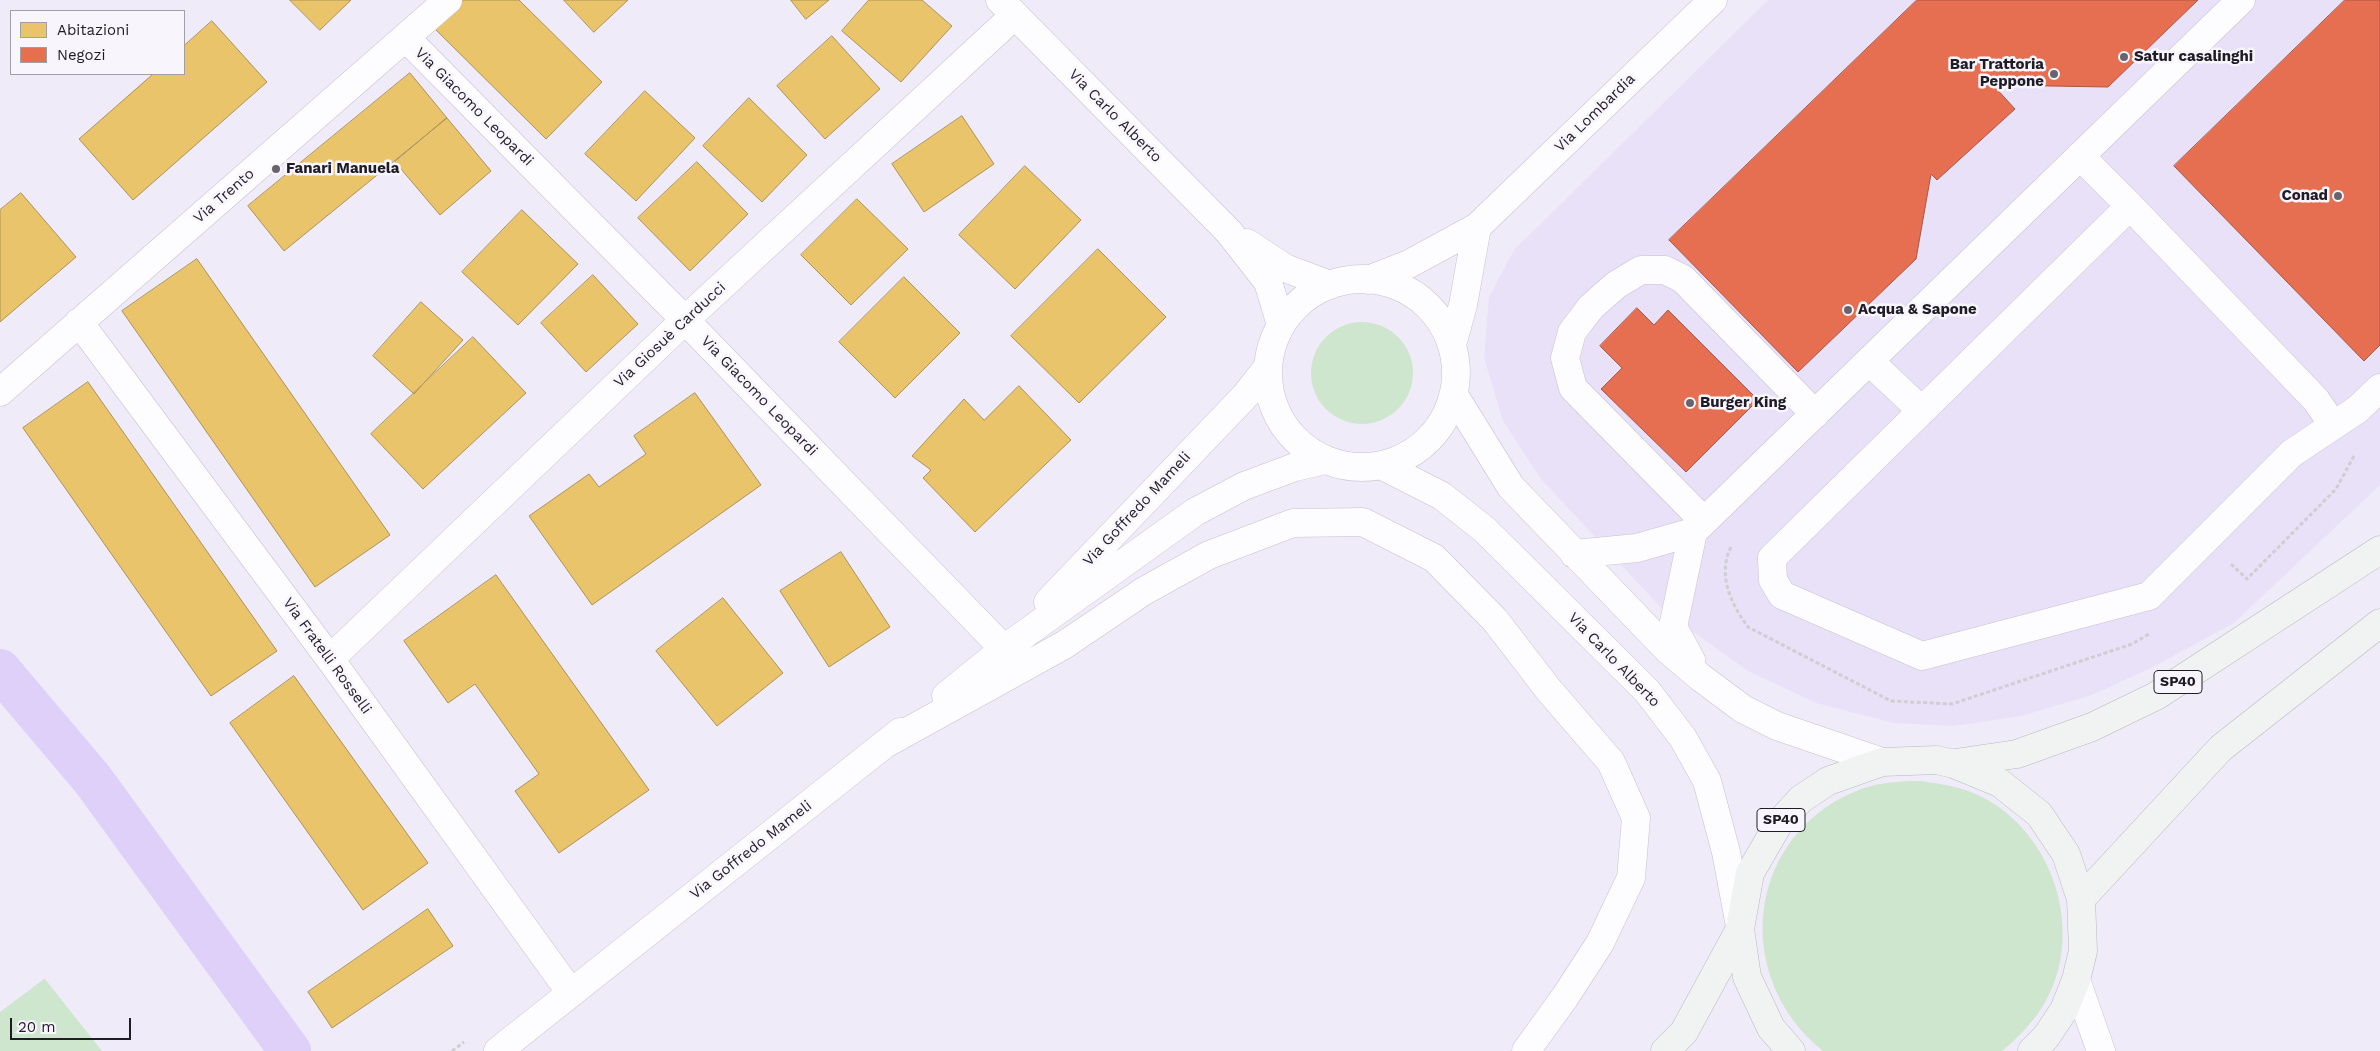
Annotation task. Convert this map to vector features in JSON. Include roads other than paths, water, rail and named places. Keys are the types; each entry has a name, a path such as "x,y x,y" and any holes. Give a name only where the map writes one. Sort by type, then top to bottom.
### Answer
{"main road":[{"name":"SP40","path":"1954,764 2017,754 2092,727 2156,696 2380,550"},
{"path":"2081,899 2221,748 2380,623"},
{"name":"SP40","path":"1665,1051 1684,1032 1740,929 1750,873 1779,823 1801,799 1828,781 1882,762 1937,760 1954,764 2000,783 2039,814 2066,854 2081,899 2083,951 2076,980 2064,1010 2046,1037 2032,1051"},
{"name":"SP40","path":"1740,929 1747,977 1771,1028 1791,1051"}],"street":[{"name":"Via Trento","path":"0,392 448,0"},
{"name":"Via Lombardia","path":"1368,280 1408,264 1477,227 1713,0"},
{"path":"1574,554 1637,548 1699,527 2241,0"},
{"name":"Via Carlo Alberto","path":"1008,8 1229,232 1268,282 1281,325"},
{"name":"Via Giosuè Carducci","path":"330,659 1008,8"},
{"name":"Via Giacomo Leopardi","path":"406,38 685,320 1004,649"},
{"path":"2080,156 2316,400 2333,425"},
{"path":"2130,206 1772,558 1773,580 1782,595 1922,656 2149,596 2292,453 2358,409 2380,388"},
{"path":"1452,345 1463,305 1477,227"},
{"name":"Via Carlo Alberto","path":"1229,232 1285,268 1330,285"},
{"path":"1699,527 1574,388 1565,358 1572,332 1591,307 1616,285 1641,270 1664,270 1684,278 1815,414"},
{"path":"1349,280 1368,280 1396,285 1420,299 1440,320 1452,345 1457,370 1454,395 1448,412 1427,441 1406,456 1380,466 1352,467 1325,460 1300,445 1282,422 1270,396 1268,367 1272,346 1281,325 1303,300 1330,285 1349,280"},
{"name":"Via Fratelli Rosselli","path":"79,322 330,659 571,994"},
{"path":"1870,361 1922,410"},
{"name":"Via Goffredo Mameli","path":"1004,649 1246,395 1268,367"},
{"path":"1454,395 1511,487 1667,649 1700,677 1743,709 1778,726 1882,762"},
{"name":"Via Goffredo Mameli","path":"498,1051 1004,649 1196,512 1244,486 1295,467 1325,460"},
{"name":"Via Carlo Alberto","path":"1380,466 1442,496 1485,530 1647,691 1683,738 1707,781 1726,852 1740,929"},
{"path":"885,744 1064,645 1144,591 1209,555 1293,523 1363,522 1434,558 1495,620 1548,689 1611,762 1636,818 1631,878 1600,943 1566,997 1526,1051"},
{"path":"1699,527 1672,627 1700,677"},
{"path":"2076,980 2101,1051"}],"waterway":[{"path":"0,670 93,780 290,1051"}],"place":[{"name":"Satur casalinghi","path":"2124,57"},
{"name":"Bar Trattoria Peppone","path":"2054,74"},
{"name":"Fanari Manuela","path":"276,169"},
{"name":"Conad","path":"2338,196"},
{"name":"Acqua & Sapone","path":"1848,310"},
{"name":"Burger King","path":"1690,403"}]}
